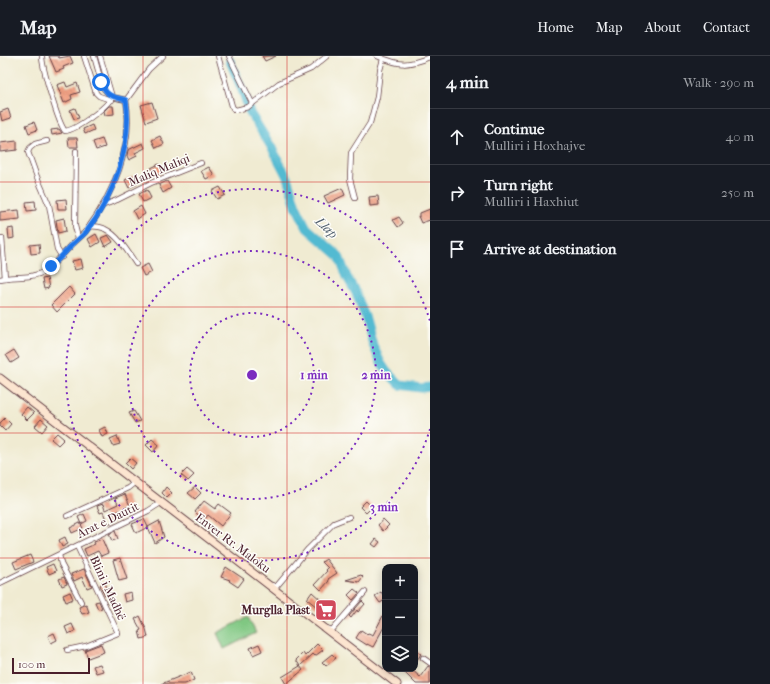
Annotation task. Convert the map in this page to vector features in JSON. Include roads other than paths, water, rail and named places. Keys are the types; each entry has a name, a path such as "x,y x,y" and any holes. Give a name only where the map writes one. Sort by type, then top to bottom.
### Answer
{"main road":[{"name":"Enver Rr. Maloku","path":"0,378 397,684"}],"street":[{"path":"42,56 61,125 65,131 82,123 112,98"},
{"path":"84,56 96,93 99,96 126,100"},
{"path":"94,56 103,88 112,98"},
{"path":"100,56 112,98"},
{"path":"2,238 2,278 38,274 45,271 62,257 85,232 104,205 122,162 127,133 126,100 149,69 163,56"},
{"path":"218,56 234,110 239,110 250,105 279,83 311,69 327,56"},
{"path":"229,56 250,105"},
{"path":"378,56 383,59 403,64 416,62 430,57"},
{"path":"355,198 350,179 351,153 370,123 377,97 380,70 383,59"},
{"path":"47,140 35,144 28,152 36,177 49,205 58,249 62,257"},
{"path":"76,151 75,226 78,238"},
{"name":"Maliq Maliqi","path":"104,205 151,183 201,163"},
{"path":"90,226 104,228 108,231 122,245 136,264"},
{"path":"67,516 128,488 133,484 130,478"},
{"name":"Arat e Dautit","path":"0,583 59,556 148,511 158,504 155,498"},
{"path":"268,584 276,587 308,549 334,523 349,517"},
{"name":"Blini i Madhë","path":"67,650 86,646 118,633 77,546"},
{"path":"59,556 61,564 81,602"},
{"path":"323,627 332,630 365,592"},
{"path":"423,658 430,662"}],"waterway":[{"name":"Llap","path":"230,61 250,113 272,148 287,177 296,206 307,228 339,256 347,277 356,293 366,319 373,345 381,363 387,372 400,385 421,388 430,387"}],"place":[{"name":"Murglla Plast","path":"326,610"}]}
